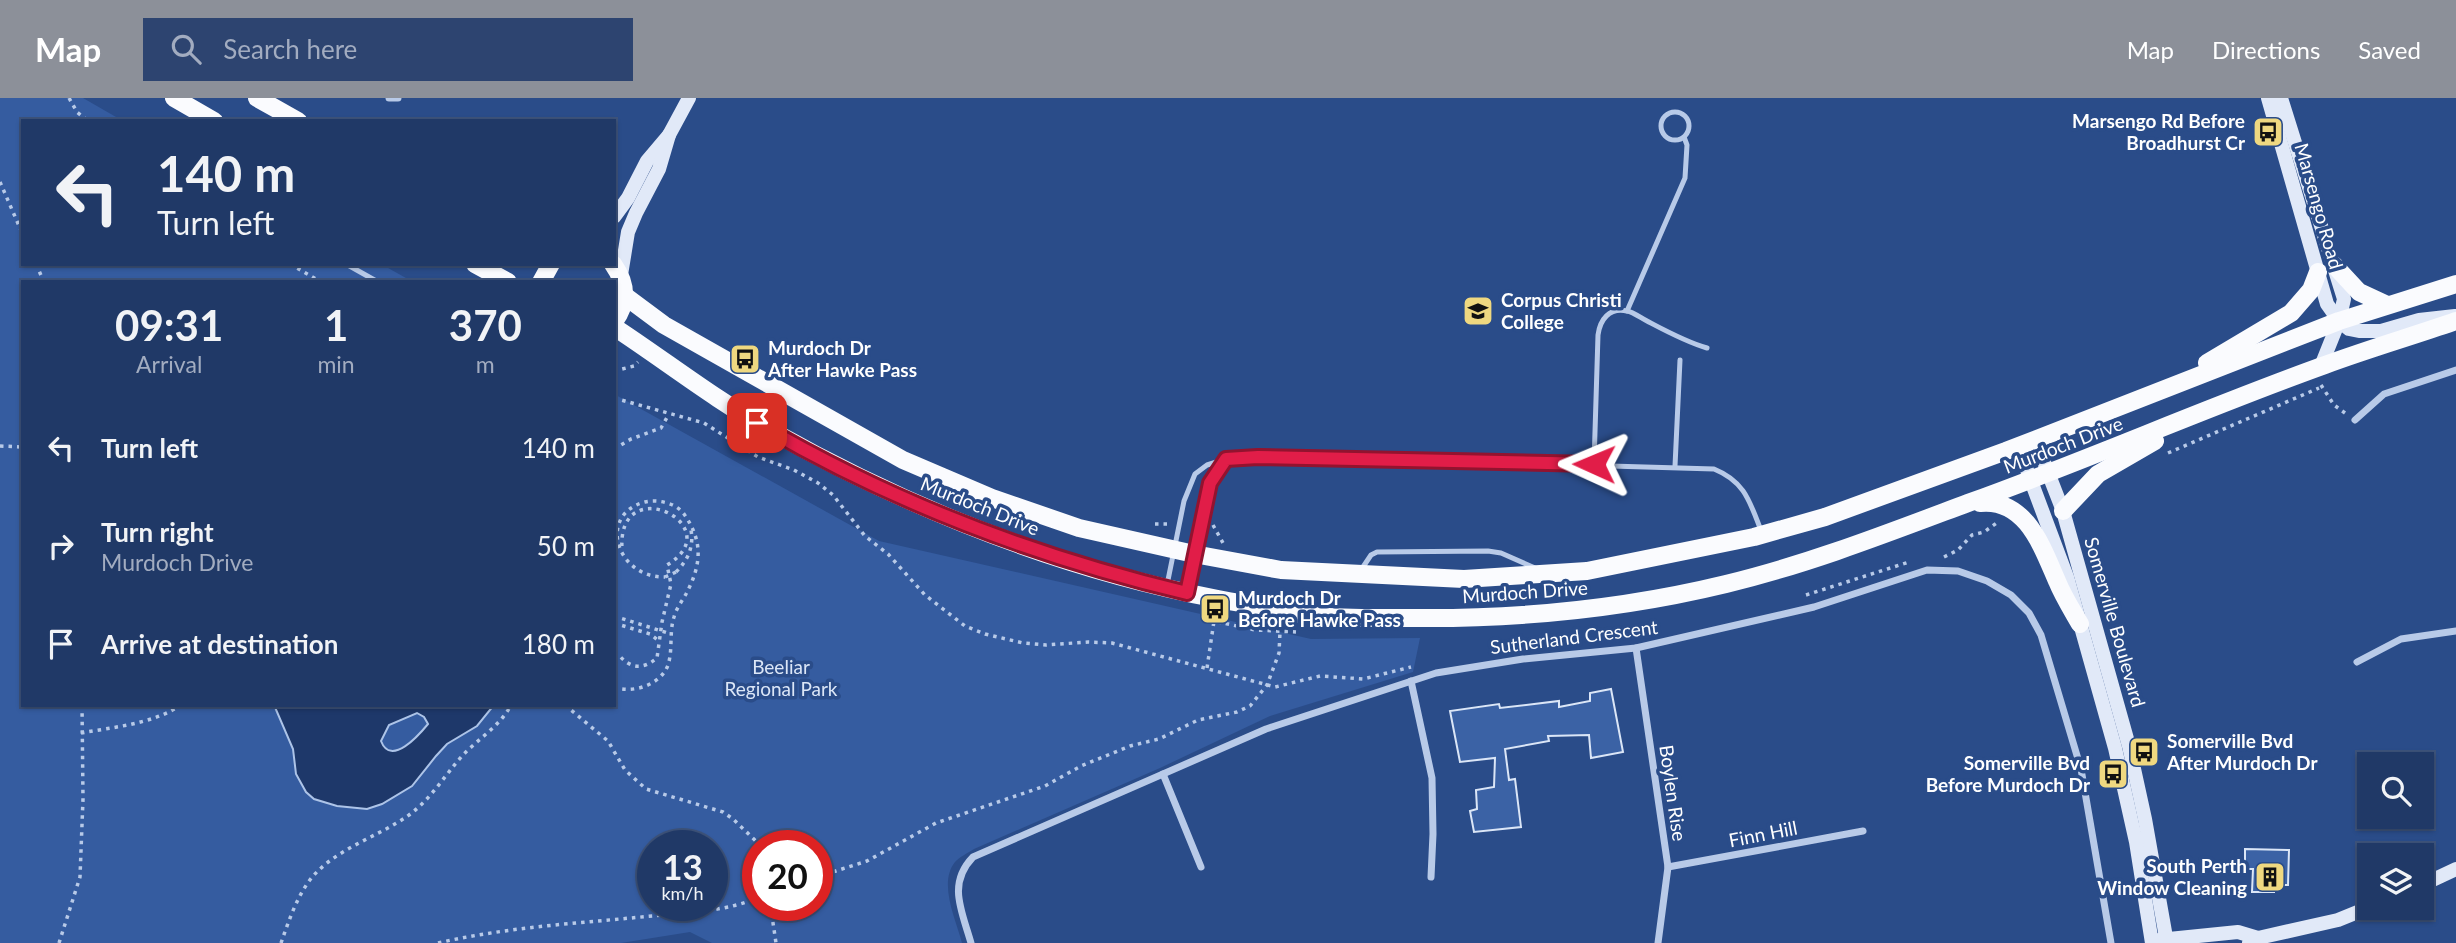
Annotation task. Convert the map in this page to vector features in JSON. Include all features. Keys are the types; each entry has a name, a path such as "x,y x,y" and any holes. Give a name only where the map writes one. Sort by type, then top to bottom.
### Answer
{"main road":[{"path":"174,98 211,119"},
{"path":"257,98 294,119"},
{"path":"616,213 628,198 647,161 669,135 689,98"},
{"name":"Marsengo Road","path":"2268,98 2326,269 2344,299 2339,321 2321,366"},
{"name":"Marsengo Road","path":"2281,98 2326,269"},
{"path":"616,321 625,296 617,270 628,232 659,169 669,135"},
{"path":"479,266 504,280"},
{"path":"2177,382 2291,313 2326,269 2359,292 2387,305"},
{"name":"Murdoch Drive","path":"625,296 664,325 903,460 992,498 1079,528 1281,570 1464,579 1587,571 1676,555 1825,517 2339,321 2456,284"},
{"path":"2339,321 2349,329 2381,331 2419,320 2456,319"},
{"name":"Murdoch Drive","path":"616,326 696,386 743,415 864,480 974,529 1048,556 1187,593 1310,615 1464,618 1575,611 1633,604 1726,584 1806,561 1877,538 2321,366 2456,319"},
{"path":"2063,511 2098,474 2149,444 2252,393"},
{"name":"Somerville Boulevard","path":"2027,442 2115,748 2159,941"},
{"name":"Somerville Boulevard","path":"2039,477 2063,511 2129,746 2145,819 2159,941"},
{"path":"1964,505 1991,502 2014,510 2040,540 2058,583 2080,624"},
{"path":"2434,879 2456,869"},
{"path":"2159,941 2238,932 2254,940 2338,920 2357,912"}],"street":[{"path":"388,98 398,98"},
{"path":"2355,420 2385,394 2456,370"},
{"name":"Sutherland Crescent","path":"971,943 957,887 962,870 973,856 1266,729 1411,681 1467,667 1636,648 1814,607 1927,570 1958,571 1987,581 2011,595 2029,613 2040,635 2081,769 2111,943"},
{"path":"2357,662 2401,639 2456,631"},
{"name":"Boylen Rise","path":"1636,648 1668,867 1658,943"},
{"path":"1411,681 1432,778 1431,877"},
{"path":"1163,774 1201,867"},
{"name":"Finn Hill","path":"1668,867 1863,831"}],"lane":[{"path":"1627,311 1685,178 1687,145 1684,137 1689,125 1685,116 1676,112 1668,114 1662,122 1664,135 1675,141 1684,137"},
{"path":"349,266 374,280"},
{"path":"1594,464 1600,323 1604,317 1613,312 1627,311 1693,344 1707,348"},
{"path":"1675,466 1680,360"},
{"path":"1166,588 1184,502 1195,474 1226,459 1258,457 1714,469 1730,475 1751,503 1762,535"},
{"path":"1187,593 1210,483 1226,459"},
{"path":"1357,575 1371,555 1377,552 1501,553 1546,574"}],"path":[{"path":"69,98 77,112 86,119"},
{"path":"0,182 21,230"},
{"path":"293,266 318,280"},
{"path":"2161,456 2321,387 2334,405 2355,420"},
{"path":"616,399 704,423 758,457 794,470 818,483 833,495 865,536 888,554 925,595 965,626 985,634 1023,643 1046,645 1112,643 1268,685 1282,686 1320,676 1355,680 1415,666"},
{"path":"616,448 661,428 669,414"},
{"path":"0,446 21,447"},
{"path":"616,544 618,528 623,518 637,505 656,501 680,509 698,543 698,561 687,593 674,615 668,665 660,677 641,688 623,690 616,688"},
{"path":"616,654 636,667 649,665 657,658 671,584 667,565 681,555 685,544 686,535 678,517 655,509 642,510 634,515 621,536 622,555"},
{"path":"1937,558 1947,557 1972,535 1984,532 2014,510"},
{"path":"678,517 683,513"},
{"path":"617,540 622,555 637,571 654,577 665,577 676,572 688,556 692,545 690,524"},
{"path":"1155,524 1180,524"},
{"path":"1200,524 1212,524 1225,547"},
{"path":"1797,598 1912,561"},
{"path":"1207,668 1214,621 1255,630 1306,632 1310,615"},
{"path":"616,617 671,636"},
{"path":"616,624 650,634 659,641"},
{"path":"833,872 867,861 936,823 1045,786 1082,766 1130,746 1158,739 1198,720 1237,712 1250,706 1268,685 1279,653 1280,632"},
{"path":"59,943 80,877 83,799 82,707"},
{"path":"81,733 134,723 171,712 178,707"},
{"path":"281,943 307,883 320,870 358,844 410,815 436,792 463,755 509,707"},
{"path":"567,707 608,741 625,770 646,789 723,813 744,830"},
{"path":"438,943 553,926 697,911 742,903"},
{"path":"773,921 776,943"}],"green space":[{"name":"Beeliar Regional Park","path":"0,98 83,98 120,119 21,119 21,266 385,266 409,280 21,280 21,707 616,707 616,395 879,541 1311,639 1420,638 1413,672 1270,716 961,857 950,871 948,891 962,943 712,943 690,932 621,943 0,943"}],"shaded area":[{"path":"275,707 492,707 477,726 447,744 412,786 382,804 367,809 337,806 314,799 306,792 296,774 293,749","holes":["417,713 424,717 428,724 412,741 398,750 391,751 381,741 389,725"]}],"building":[{"path":"1611,689 1623,752 1591,758 1589,735 1548,736 1549,741 1505,749 1509,780 1515,779 1521,827 1474,832 1470,811 1477,809 1476,790 1494,787 1495,758 1460,762 1450,711 1499,704 1500,708 1559,701 1559,707 1590,701 1590,693"},
{"name":"South Perth Window Cleaning","path":"2245,849 2289,850 2288,885 2274,885 2274,892 2252,892 2253,869 2245,869"}],"place":[{"name":"Marsengo Rd Before Broadhurst Cr","path":"2268,132"},
{"name":"Corpus Christi College","path":"1478,311"},
{"name":"Murdoch Dr After Hawke Pass","path":"745,359"},
{"name":"Murdoch Dr Before Hawke Pass","path":"1215,609"},
{"name":"Somerville Bvd After Murdoch Dr","path":"2144,752"},
{"name":"Somerville Bvd Before Murdoch Dr","path":"2113,774"},
{"name":"South Perth Window Cleaning","path":"2270,877"}],"route":[{"path":"757,423 864,480 974,529 1048,556 1187,593 1202,510 1210,483 1226,459 1258,457 1594,464"}]}
